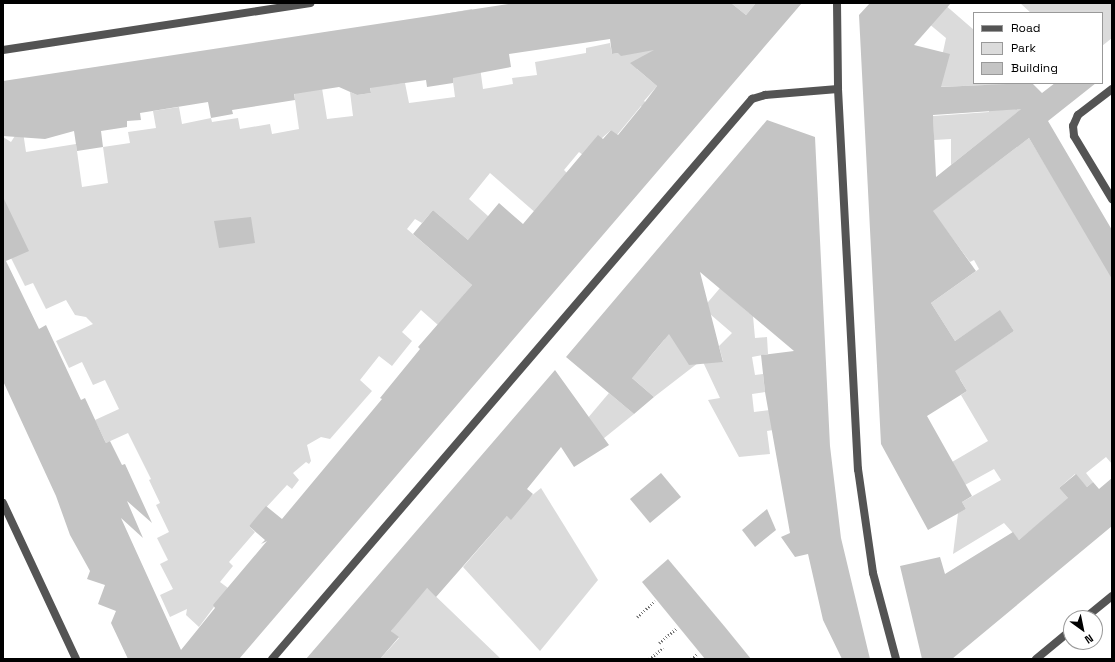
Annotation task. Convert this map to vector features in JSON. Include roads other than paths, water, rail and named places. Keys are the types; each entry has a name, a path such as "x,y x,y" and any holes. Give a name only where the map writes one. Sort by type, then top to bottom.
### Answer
{"street":[{"path":"3,50 310,3"},
{"path":"836,3 838,88 858,469 873,573 896,659"},
{"path":"272,659 752,99 765,95 838,88"},
{"path":"1112,89 1078,115 1073,126 1074,136 1112,199"},
{"path":"3,503 76,659"},
{"path":"1095,610 1112,596"},
{"path":"1036,659 1063,637"}]}
